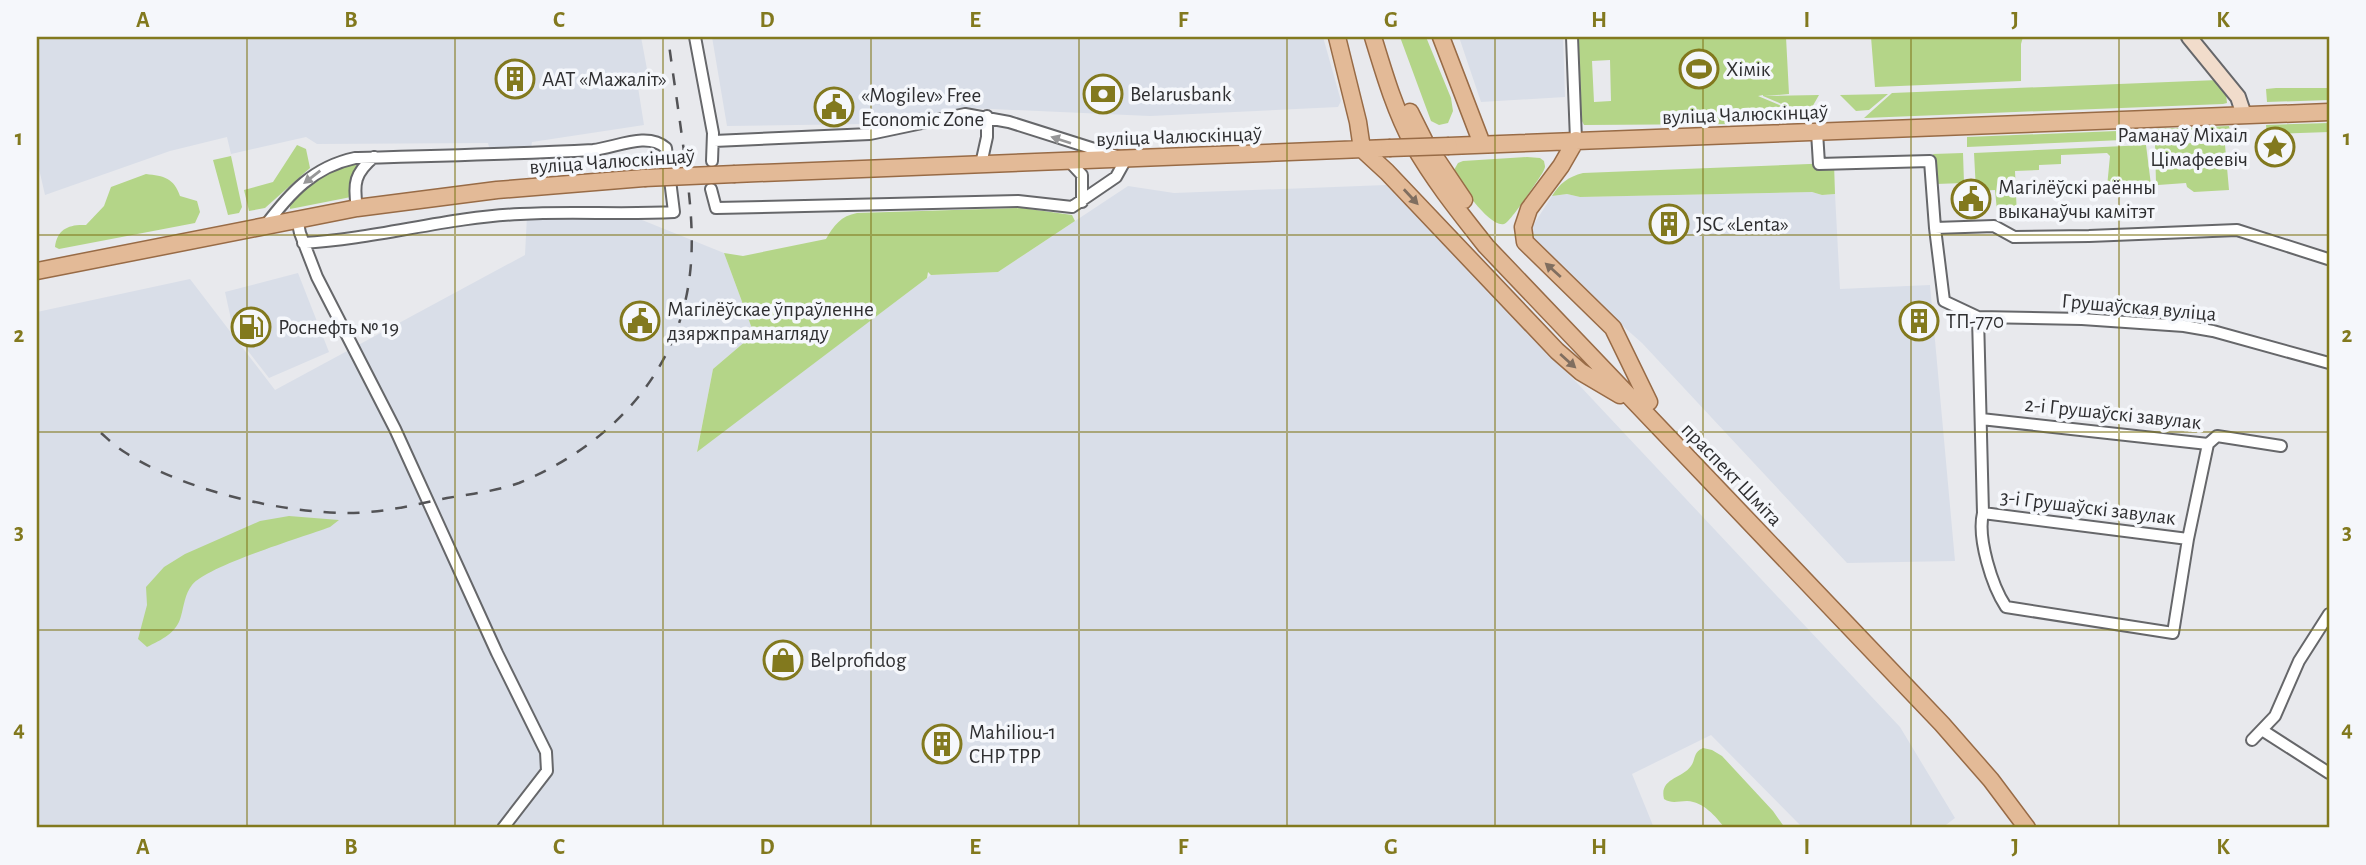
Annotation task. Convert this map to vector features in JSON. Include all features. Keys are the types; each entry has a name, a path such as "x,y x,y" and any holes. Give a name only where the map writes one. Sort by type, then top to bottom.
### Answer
{"main road":[{"path":"1337,37 1362,149 1557,351 1581,372 1644,404"},
{"path":"1373,37 1386,78 1419,142"},
{"path":"1384,37 1419,142"},
{"path":"1441,37 1482,144"},
{"path":"2189,37 2238,97 2244,115"},
{"name":"вуліца Чалюскінцаў","path":"37,270 357,208 497,190 644,178 2329,112"},
{"path":"1576,140 1561,166 1529,209 1523,227 1525,242 1613,328 1644,404"},
{"name":"праспект Шміта","path":"1419,142 1440,187 1486,246 1644,404 1970,743 2038,828"},
{"name":"праспект Шміта","path":"1644,404 1942,724 2027,828"}],"street":[{"path":"695,37 714,141 712,161"},
{"path":"1572,37 1576,140"},
{"path":"711,189 716,208 996,201 1073,207 1116,177 1126,159 987,116 965,114 870,134 714,141"},
{"path":"981,164 987,137 987,116"},
{"path":"1817,132 1819,164 1930,160 1935,228 1994,226 2014,237 2237,230 2328,259"},
{"path":"265,226 289,196 315,173 335,162 355,158 525,154 599,149 640,141 660,143 666,148 674,212 636,215 520,214 452,221 343,240 303,243"},
{"path":"357,208 356,176 374,157"},
{"path":"1069,161 1082,175 1083,202"},
{"path":"297,219 303,243 317,277 394,429 496,653 546,752 547,771 503,828"},
{"name":"Грушаўская вуліца","path":"1935,228 1944,301 1978,317 2082,319 2184,326 2252,341 2329,363"},
{"path":"1978,317 1983,513 1980,527 1997,592 2006,607 2173,633 2188,539 2208,444"},
{"name":"2-і Грушаўскі завулак","path":"1980,419 2208,444 2217,436 2281,446"},
{"name":"3-і Грушаўскі завулак","path":"1983,513 2188,539"},
{"path":"2252,740 2275,716 2299,661 2329,614"},
{"path":"2262,730 2329,773"}],"shaded area":[{"name":"ААТ «Мажаліт»","path":"37,37 641,37 649,80 637,81 644,125 532,142 531,148 489,147 488,143 317,144 306,137 231,154 227,137 170,151 45,195 37,160"},
{"path":"712,37 1323,37 1341,101 1338,107 1150,116 970,108 865,124 727,126"},
{"path":"1459,37 1563,37 1565,97 1481,102"},
{"path":"1386,185 1579,385 1900,727 1955,818 1942,828 1803,828 1711,735 1632,774 1654,828 37,828 37,312 190,279 275,390 525,255 527,216 637,218 724,253 754,334 713,369 697,451 931,275 998,272 1128,186 1174,193"},
{"name":"JSC «Lenta»","path":"1812,192 1822,195 1835,194 1840,289 1930,285 1955,561 1847,563 1642,343 1571,280 1532,237 1532,227 1552,196"},
{"path":"298,273 329,352 269,378 234,333 225,292"}],"green space":[{"path":"1400,37 1426,37 1451,98 1453,111 1448,123 1439,125 1431,121"},
{"name":"Хімік","path":"1577,37 1786,37 1789,94 1764,96 1819,95 1811,109 1802,109 1800,112 1763,96 1763,95 1758,96 1796,112 1797,117 1756,118 1734,124 1584,125 1581,119","holes":["1610,60 1611,101 1594,102 1592,61"]},
{"path":"1871,37 2023,37 2021,81 1875,87"},
{"path":"2218,80 2226,94 2227,103 1864,118 1892,93"},
{"path":"2329,88 2329,100 2267,102 2266,89"},
{"path":"1888,94 1869,110 1856,111 1840,95"},
{"path":"2329,123 2329,132 2267,134 2266,125"},
{"path":"2229,126 2231,136 2154,139 2153,131 2156,129"},
{"path":"2141,130 2145,139 1967,147 1967,137"},
{"path":"2232,141 2225,145 2229,190 2194,192 2186,183 2156,183 2155,145"},
{"path":"297,145 306,149 310,168 265,208 249,211 244,190 273,182"},
{"path":"2146,145 2151,185 2107,187 2110,156 2107,153 2061,155 2061,164 2039,165 2039,170 2015,171 2017,217 2010,210 1997,211 1995,190 1976,191 1974,153"},
{"path":"1963,153 1964,183 1936,184 1933,154"},
{"path":"231,156 242,207 239,213 228,215 213,160"},
{"path":"1540,158 1544,161 1545,169 1518,209 1504,224 1491,219 1483,212 1468,194 1454,170 1458,163 1463,161"},
{"path":"355,162 357,167 353,172 351,197 290,209 290,204 319,178 335,168"},
{"path":"1834,163 1835,194 1822,195 1812,192 1552,196 1565,181 1583,173"},
{"path":"146,174 168,179 175,185 180,196 197,201 200,212 195,223 59,249 55,247 61,232 74,225 86,225 104,206 111,187"},
{"path":"1022,208 1072,215 1075,221 998,272 931,275 928,272 927,278 697,452 713,369 754,334 724,253 743,256 826,239 838,222 857,213"},
{"path":"289,516 339,520 330,527 235,561 201,577 190,588 179,622 172,631 147,647 138,639 147,605 146,587 164,567 185,554 260,521"},
{"path":"1703,748 1722,756 1773,811 1785,828 1725,828 1709,810 1699,804 1664,799 1663,792 1668,783 1687,770"}],"railway":[{"path":"101,433 123,451 149,466 204,488 263,504 348,513 410,506 519,483 570,457 593,441 634,402 651,379 666,355 684,307 691,263 691,219 668,37"}],"place":[{"name":"Хімік","path":"1699,69"},
{"name":"ААТ «Мажаліт»","path":"515,79"},
{"name":"Belarusbank","path":"1103,94"},
{"name":"«Mogilev» Free Economic Zone","path":"834,107"},
{"name":"Раманаў Міхаіл Цімафеевіч","path":"2275,147"},
{"name":"Магілёўскі раённы выканаўчы камітэт","path":"1971,199"},
{"name":"JSC «Lenta»","path":"1669,224"},
{"name":"Магілёўскае ўпраўленне дзяржпрамнагляду","path":"640,321"},
{"name":"ТП-770","path":"1919,321"},
{"name":"Роснефть № 19","path":"251,327"},
{"name":"Belprofidog","path":"783,660"},
{"name":"Mahiliou-1 CHP TPP","path":"942,744"}]}
